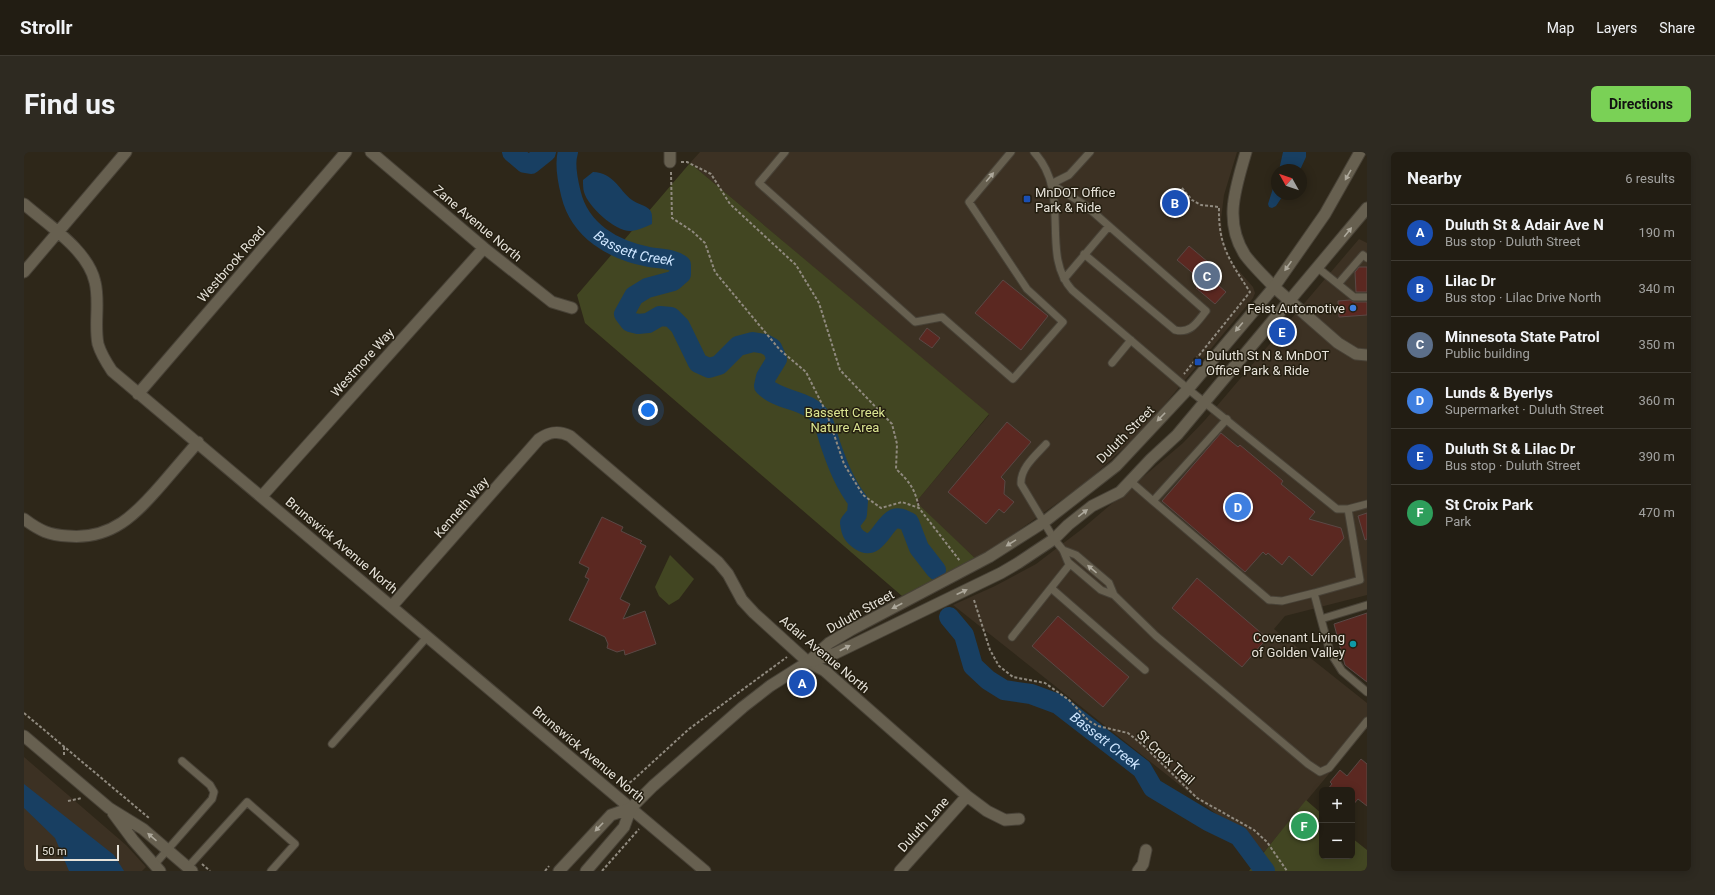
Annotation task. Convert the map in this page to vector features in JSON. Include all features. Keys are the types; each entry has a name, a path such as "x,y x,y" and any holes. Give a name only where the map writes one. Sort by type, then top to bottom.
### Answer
{"street":[{"path":"24,272 126,152"},
{"name":"Westbrook Road","path":"138,394 346,152"},
{"name":"Zane Avenue North","path":"371,152 484,248 552,302 572,308"},
{"path":"1246,152 1233,200 1232,218 1237,240 1245,254 1274,287 1338,343 1356,354 1367,355"},
{"name":"Duluth Street","path":"586,871 624,827 631,808 653,786 743,707 770,686 808,662 829,643 983,560 1044,522 1116,466 1188,389 1274,287 1325,214 1360,152"},
{"name":"Brunswick Avenue North","path":"24,204 58,232 83,257 91,269 96,282 98,343 104,358 112,371 499,695 555,745 648,821 705,871"},
{"name":"Duluth Street","path":"808,662 836,653 1001,573 1054,539 1068,525 1092,506 1120,492 1176,435 1205,402 1367,208"},
{"name":"Westmore Way","path":"262,496 484,248"},
{"name":"Kenneth Way","path":"392,606 539,439 546,434 555,432"},
{"name":"Adair Avenue North","path":"555,432 562,432 570,436 718,562 728,574 748,608 808,662 825,670 967,796 987,811 1005,820 1019,819"},
{"path":"24,519 38,530 70,537 91,536 113,528 126,521 137,512 198,442"},
{"path":"24,736 109,808 143,829 190,869"},
{"name":"Duluth Lane","path":"900,871 967,796"},
{"path":"109,808 133,840 158,868"},
{"name":"Duluth Street","path":"556,866 611,815 631,808"},
{"path":"1138,871 1143,864 1146,850"}],"lane":[{"path":"786,152 759,183 915,322 942,317 1013,379 1063,322 1027,289 969,202 1011,152"},
{"path":"1034,152 1044,164 1054,194 1058,262 1064,279 1072,290 1188,389 1337,509 1348,509 1367,504"},
{"path":"1051,184 1069,175 1090,152"},
{"path":"1051,184 1085,205 1206,311 1190,330 1183,332 1175,330 1084,254"},
{"path":"1064,279 1109,226"},
{"path":"1338,284 1363,255 1367,258"},
{"path":"1318,268 1354,298 1367,297"},
{"path":"1112,363 1131,340"},
{"path":"1153,501 1227,419"},
{"path":"1046,444 1023,471 1020,477 1023,489 1040,513 1070,564 1101,590 1114,595 1167,645 1308,764 1320,772 1329,768 1367,721"},
{"path":"1130,481 1269,600 1282,601 1364,579 1348,509"},
{"path":"1063,550 1076,554 1109,583 1114,595"},
{"path":"1012,637 1070,564"},
{"path":"1051,588 1145,670"},
{"path":"1314,593 1330,652 1342,671 1367,692"},
{"path":"1321,618 1367,605"},
{"path":"332,744 428,636"},
{"path":"158,868 168,850 212,799 214,792 210,785 182,761"},
{"path":"190,869 196,859 247,802 295,844 271,871"}],"path":[{"path":"919,508 902,502 881,508 863,495 844,464 827,414 806,372 780,350 715,272 705,243 692,231 672,218 670,157 687,162 711,174 730,204 796,265 819,303 840,370 892,424 897,444 896,469 906,478 915,491 919,508 962,564"},
{"path":"1178,380 1250,292 1232,265 1222,244 1219,224 1219,207 1200,205 1192,200 1182,188"},
{"name":"St Croix Trail","path":"974,600 990,650 999,666 1013,677 1045,682 1069,700 1089,721 1098,726 1128,733 1144,746 1197,798 1254,830 1267,842 1286,871"},
{"path":"615,795 623,785 632,781 689,729 795,651"},
{"path":"24,713 153,822"},
{"path":"602,871 648,821"},
{"path":"196,859 210,871"},
{"path":"545,871 556,866"}],"shaded area":[{"path":"700,152 1237,152 1224,195 1221,219 1223,241 1232,263 1253,287 1255,293 1253,298 1146,427 1087,482 977,560 915,503 989,415 690,163"},
{"path":"1359,239 1367,243 1367,595 1285,616 1274,629 1367,703 1367,728 1264,852 953,605 995,586 1036,564 1082,529 1183,443 1205,420"},
{"path":"24,757 126,845 146,867 142,871 24,871"}],"green space":[{"name":"Bassett Creek Nature Area","path":"690,163 989,414 916,502 977,560 902,596 585,323 577,295"},
{"path":"670,555 694,579 679,599 669,605 659,596 655,587"},
{"path":"1306,800 1319,811 1319,859 1355,859 1355,840 1367,850 1367,871 1249,871"}],"water":[{"path":"1283,152 1306,152 1306,157 1303,164 1280,164"},
{"path":"593,172 606,175 611,178 627,196 636,203 649,209 652,214 652,224 631,231 618,227 603,218 591,205 584,191 583,180"},
{"path":"1271,195 1271,200 1280,200 1276,206 1272,208 1269,207 1268,204"},
{"path":"24,784 114,855 124,871 69,871 55,838 24,808"}],"building":[{"path":"1189,246 1221,273 1215,279 1218,282 1217,284 1226,292 1215,304 1196,288 1202,281 1177,260"},
{"name":"Feist Automotive","path":"1359,267 1367,267 1367,292 1356,292 1355,272"},
{"path":"1003,280 1048,316 1021,350 975,313"},
{"name":"Feist Automotive","path":"1350,300 1354,302 1367,302 1367,315 1339,317 1338,301"},
{"path":"927,328 940,338 932,348 919,339"},
{"path":"1007,422 1031,442 1001,477 1005,481 1004,494 1014,502 1004,513 999,509 986,524 948,492"},
{"path":"1221,433 1238,447 1240,445 1283,481 1281,484 1315,512 1309,519 1341,528 1344,538 1312,576 1289,556 1282,565 1268,553 1266,555 1263,552 1245,572 1162,501"},
{"path":"1367,513 1367,539 1365,540 1358,516"},
{"path":"602,517 623,527 621,531 642,541 640,543 646,546 620,599 630,604 623,619 645,611 656,644 625,655 624,650 617,652 607,648 608,644 605,637 569,620 589,579 585,577 589,568 579,563"},
{"path":"1197,578 1267,638 1242,667 1172,608"},
{"name":"Covenant Living of Golden Valley","path":"1367,613 1367,682 1345,665 1334,624"},
{"path":"1058,616 1129,677 1103,707 1032,646"},
{"path":"1361,759 1367,764 1367,806 1358,799 1355,802 1355,787 1330,787 1332,784 1330,782 1340,770 1347,776"}],"waterway":[{"name":"Bassett Creek","path":"512,152 525,163 531,164 546,152"},
{"name":"Bassett Creek","path":"568,152 566,167 571,194 575,207 590,228 600,237 623,249 636,254 669,260 681,265 681,274 673,281 647,288 634,296 624,314 630,322 638,324 648,323 660,316 671,317 680,326 698,363 709,368 719,365 738,346 753,342 765,344 772,348 777,359 766,377 764,386 778,395 803,404 817,412 822,419 839,468 849,488 858,501 857,514 850,523 854,535 861,541 866,543 871,542 875,540 886,526 894,519 898,518 909,522 919,548 936,570"},
{"name":"Bassett Creek","path":"949,617 964,635 973,666 988,680 1004,690 1031,694 1058,704 1142,769 1153,788 1208,821 1239,836 1265,871"}],"place":[{"name":"MnDOT Office Park & Ride","path":"1027,199"},
{"name":"Lilac Dr","path":"1175,203"},
{"name":"Minnesota State Patrol","path":"1207,276"},
{"name":"Feist Automotive","path":"1353,308"},
{"name":"Duluth St & Lilac Dr","path":"1282,332"},
{"name":"Duluth St N & MnDOT Office Park & Ride","path":"1198,362"},
{"name":"Lunds & Byerlys","path":"1238,507"},
{"name":"Covenant Living of Golden Valley","path":"1353,644"},
{"name":"Duluth St & Adair Ave N","path":"802,683"},
{"name":"St Croix Park","path":"1304,826"}]}
